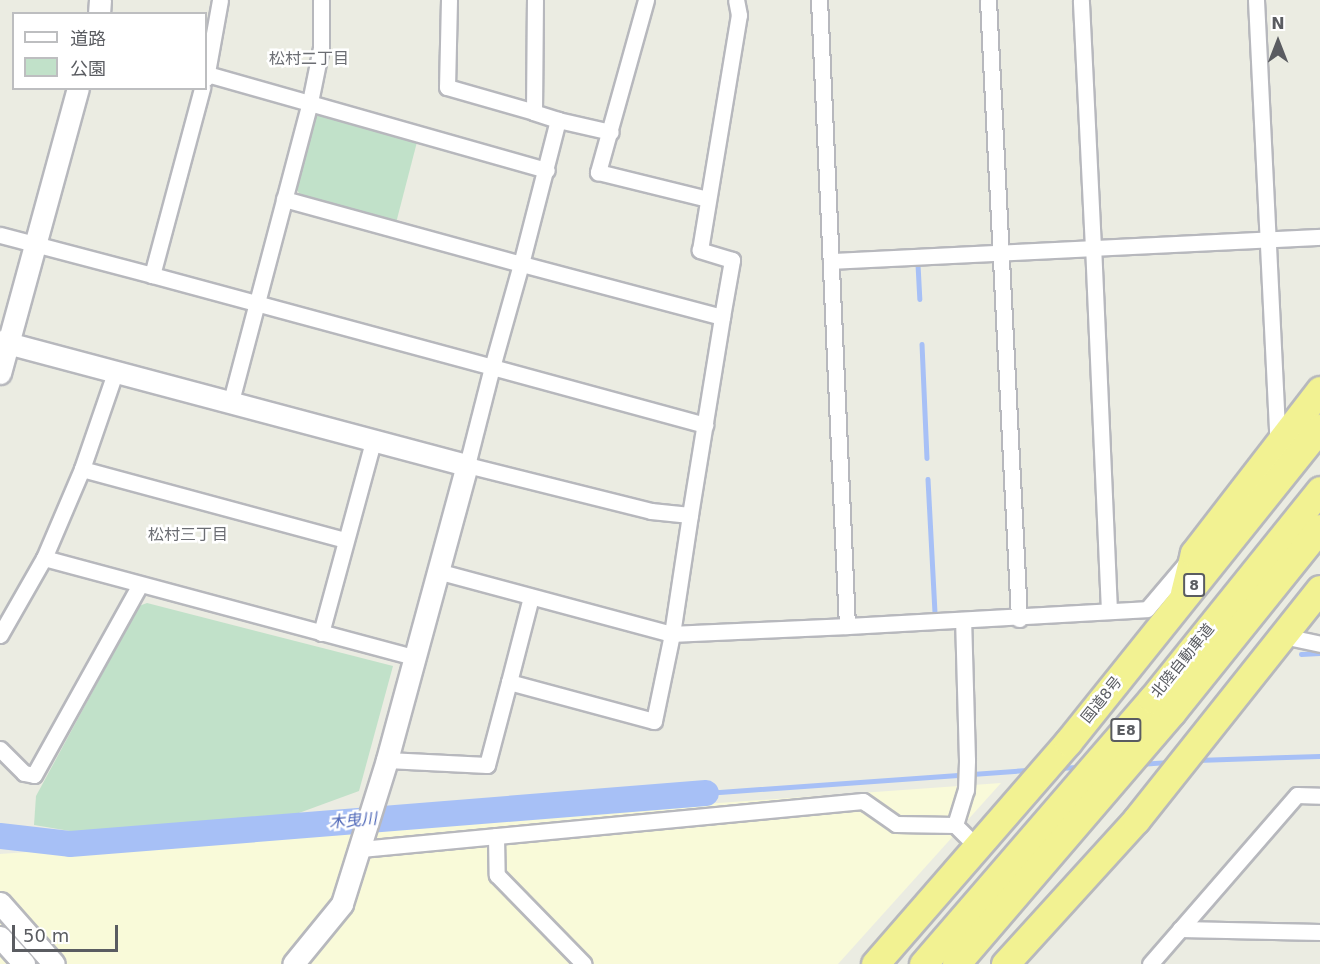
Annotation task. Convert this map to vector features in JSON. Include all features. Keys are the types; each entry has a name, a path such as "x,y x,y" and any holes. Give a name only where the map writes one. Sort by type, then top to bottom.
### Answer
{"highway":[{"path":"1182,600 1194,553 1320,390"},
{"path":"1287,470 1320,415"},
{"name":"国道8号","path":"875,964 982,837 1068,742 1320,428"},
{"name":"北陸自動車道","path":"923,964 1152,699 1320,490"},
{"name":"北陸自動車道","path":"956,964 1172,712 1320,528"},
{"path":"1005,964 1136,819 1320,589"}],"street":[{"path":"207,69 220,0"},
{"path":"231,401 310,102 321,48 321,0"},
{"path":"449,0 447,87 558,120 611,132"},
{"path":"534,112 535,0"},
{"path":"646,0 598,172 708,199"},
{"path":"509,682 654,722 672,634 732,260 700,250 740,15 736,0"},
{"path":"819,0 847,626"},
{"path":"988,0 1019,619"},
{"path":"1081,0 1109,611"},
{"path":"1256,0 1276,435 1282,440"},
{"path":"207,80 310,102 547,170"},
{"path":"0,373 5,342 36,245 77,90"},
{"path":"152,275 202,90"},
{"path":"293,964 342,904 361,849 547,170 558,120"},
{"path":"284,199 722,317"},
{"path":"0,235 705,425"},
{"path":"831,261 1320,237"},
{"path":"5,342 467,465 651,511 690,515"},
{"path":"0,634 44,558 82,469 116,370"},
{"path":"321,633 373,441"},
{"path":"82,469 346,540"},
{"path":"437,571 672,634 1019,619 1147,609 1194,553"},
{"path":"44,558 139,586 414,657"},
{"path":"0,749 24,773 34,775 139,586"},
{"path":"387,760 487,765 531,597"},
{"path":"956,825 966,790 963,621"},
{"path":"1283,636 1320,644"},
{"path":"1150,964 1297,795 1320,796"},
{"path":"361,849 863,801 896,824 956,825 982,837"},
{"path":"496,836 497,875 584,964"},
{"path":"0,903 54,964"},
{"path":"1180,929 1320,932"},
{"path":"0,937 24,964"}],"shaded area":[{"path":"1001,783 838,964 0,964 0,854"}],"green space":[{"path":"319,113 417,142 396,223 301,196 297,190 313,121"},
{"path":"147,603 393,666 359,791 277,821 76,832 34,825 36,796 139,606"}],"waterway":[{"path":"918,264 920,299"},
{"path":"922,344 927,458"},
{"path":"928,479 935,614"},
{"path":"1301,654 1320,653"},
{"path":"1197,760 1320,756"},
{"path":"1140,764 1170,762"},
{"path":"1059,768 1081,767"},
{"path":"706,793 1030,770"},
{"name":"木曳川","path":"0,836 70,844 706,793"}],"district":[{"name":"松村二丁目","path":"309,59"},
{"name":"松村三丁目","path":"188,535"}]}
